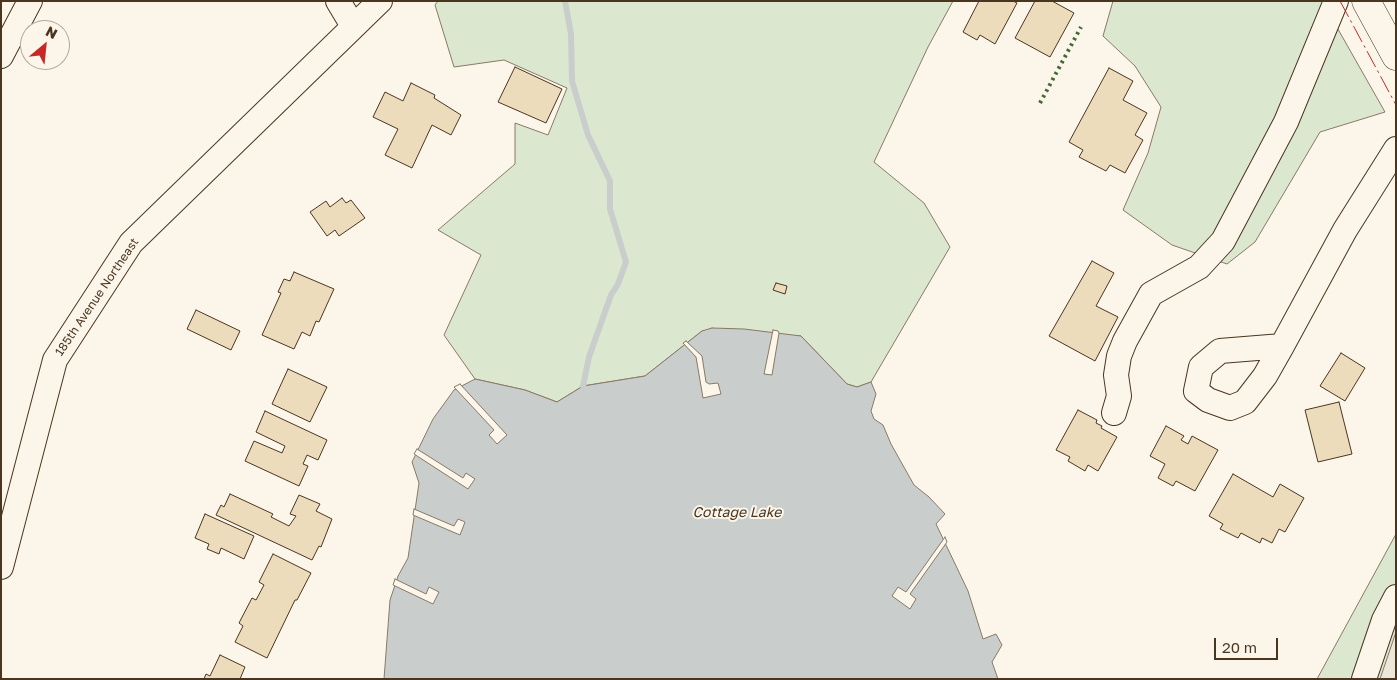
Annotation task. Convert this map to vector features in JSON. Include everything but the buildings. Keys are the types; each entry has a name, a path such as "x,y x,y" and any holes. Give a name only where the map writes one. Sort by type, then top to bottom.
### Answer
{"main road":[{"path":"1366,1 1388,22 1396,56"}],"street":[{"path":"1,56 30,1"},
{"path":"338,1 353,26"},
{"name":"185th Avenue Northeast","path":"1,567 55,360 131,243 380,1"},
{"path":"1114,413 1119,396 1116,375 1119,356 1134,325 1151,294 1199,267 1222,241 1286,122 1336,1"},
{"path":"1282,346 1345,230 1396,150"},
{"path":"1364,679 1384,620 1396,597"}],"green space":[{"path":"438,1 953,1 928,47 874,162 924,203 950,247 871,382 857,387 847,384 801,336 702,331 645,376 583,386 557,402 525,390 475,379 444,335 481,255 438,230 515,164 515,123 548,135 567,88 504,60 454,67 435,5"},
{"path":"1113,1 1322,1 1385,112 1320,132 1255,242 1227,264 1172,245 1123,210 1148,153 1161,107 1135,66 1103,36"},
{"path":"1396,534 1396,679 1317,679"}],"shaded area":[{"path":"1396,632 1396,679 1380,679"}],"water":[{"name":"Cottage Lake","path":"712,328 744,329 801,336 847,384 857,387 871,382 876,394 871,411 874,419 883,425 891,444 914,485 945,514 936,524 968,591 983,639 996,634 1002,645 992,662 998,679 384,679 390,600 398,576 408,558 419,483 412,462 433,419 454,390 475,379 525,390 557,402 583,386 645,376 702,331"}],"pier":[{"path":"773,330 779,333 772,375 764,374"},
{"path":"686,341 702,356 706,382 709,384 718,383 721,394 703,398 696,357 683,343"},
{"path":"460,384 507,435 497,444 489,435 494,430 454,387"},
{"path":"417,449 463,478 466,473 475,479 468,489 414,454"},
{"path":"414,509 454,526 458,519 465,522 460,535 413,515"},
{"path":"945,537 947,542 910,594 916,599 910,609 892,596 898,587 906,592"},
{"path":"395,579 426,594 429,587 439,592 433,604 393,585"}],"waterway":[{"path":"565,1 571,34 572,81 588,135 610,181 610,209 626,262 618,284 611,295 589,357 583,386"}],"hedge":[{"path":"1040,103 1081,27"}],"power":[{"path":"1340,1 1396,105"}]}
